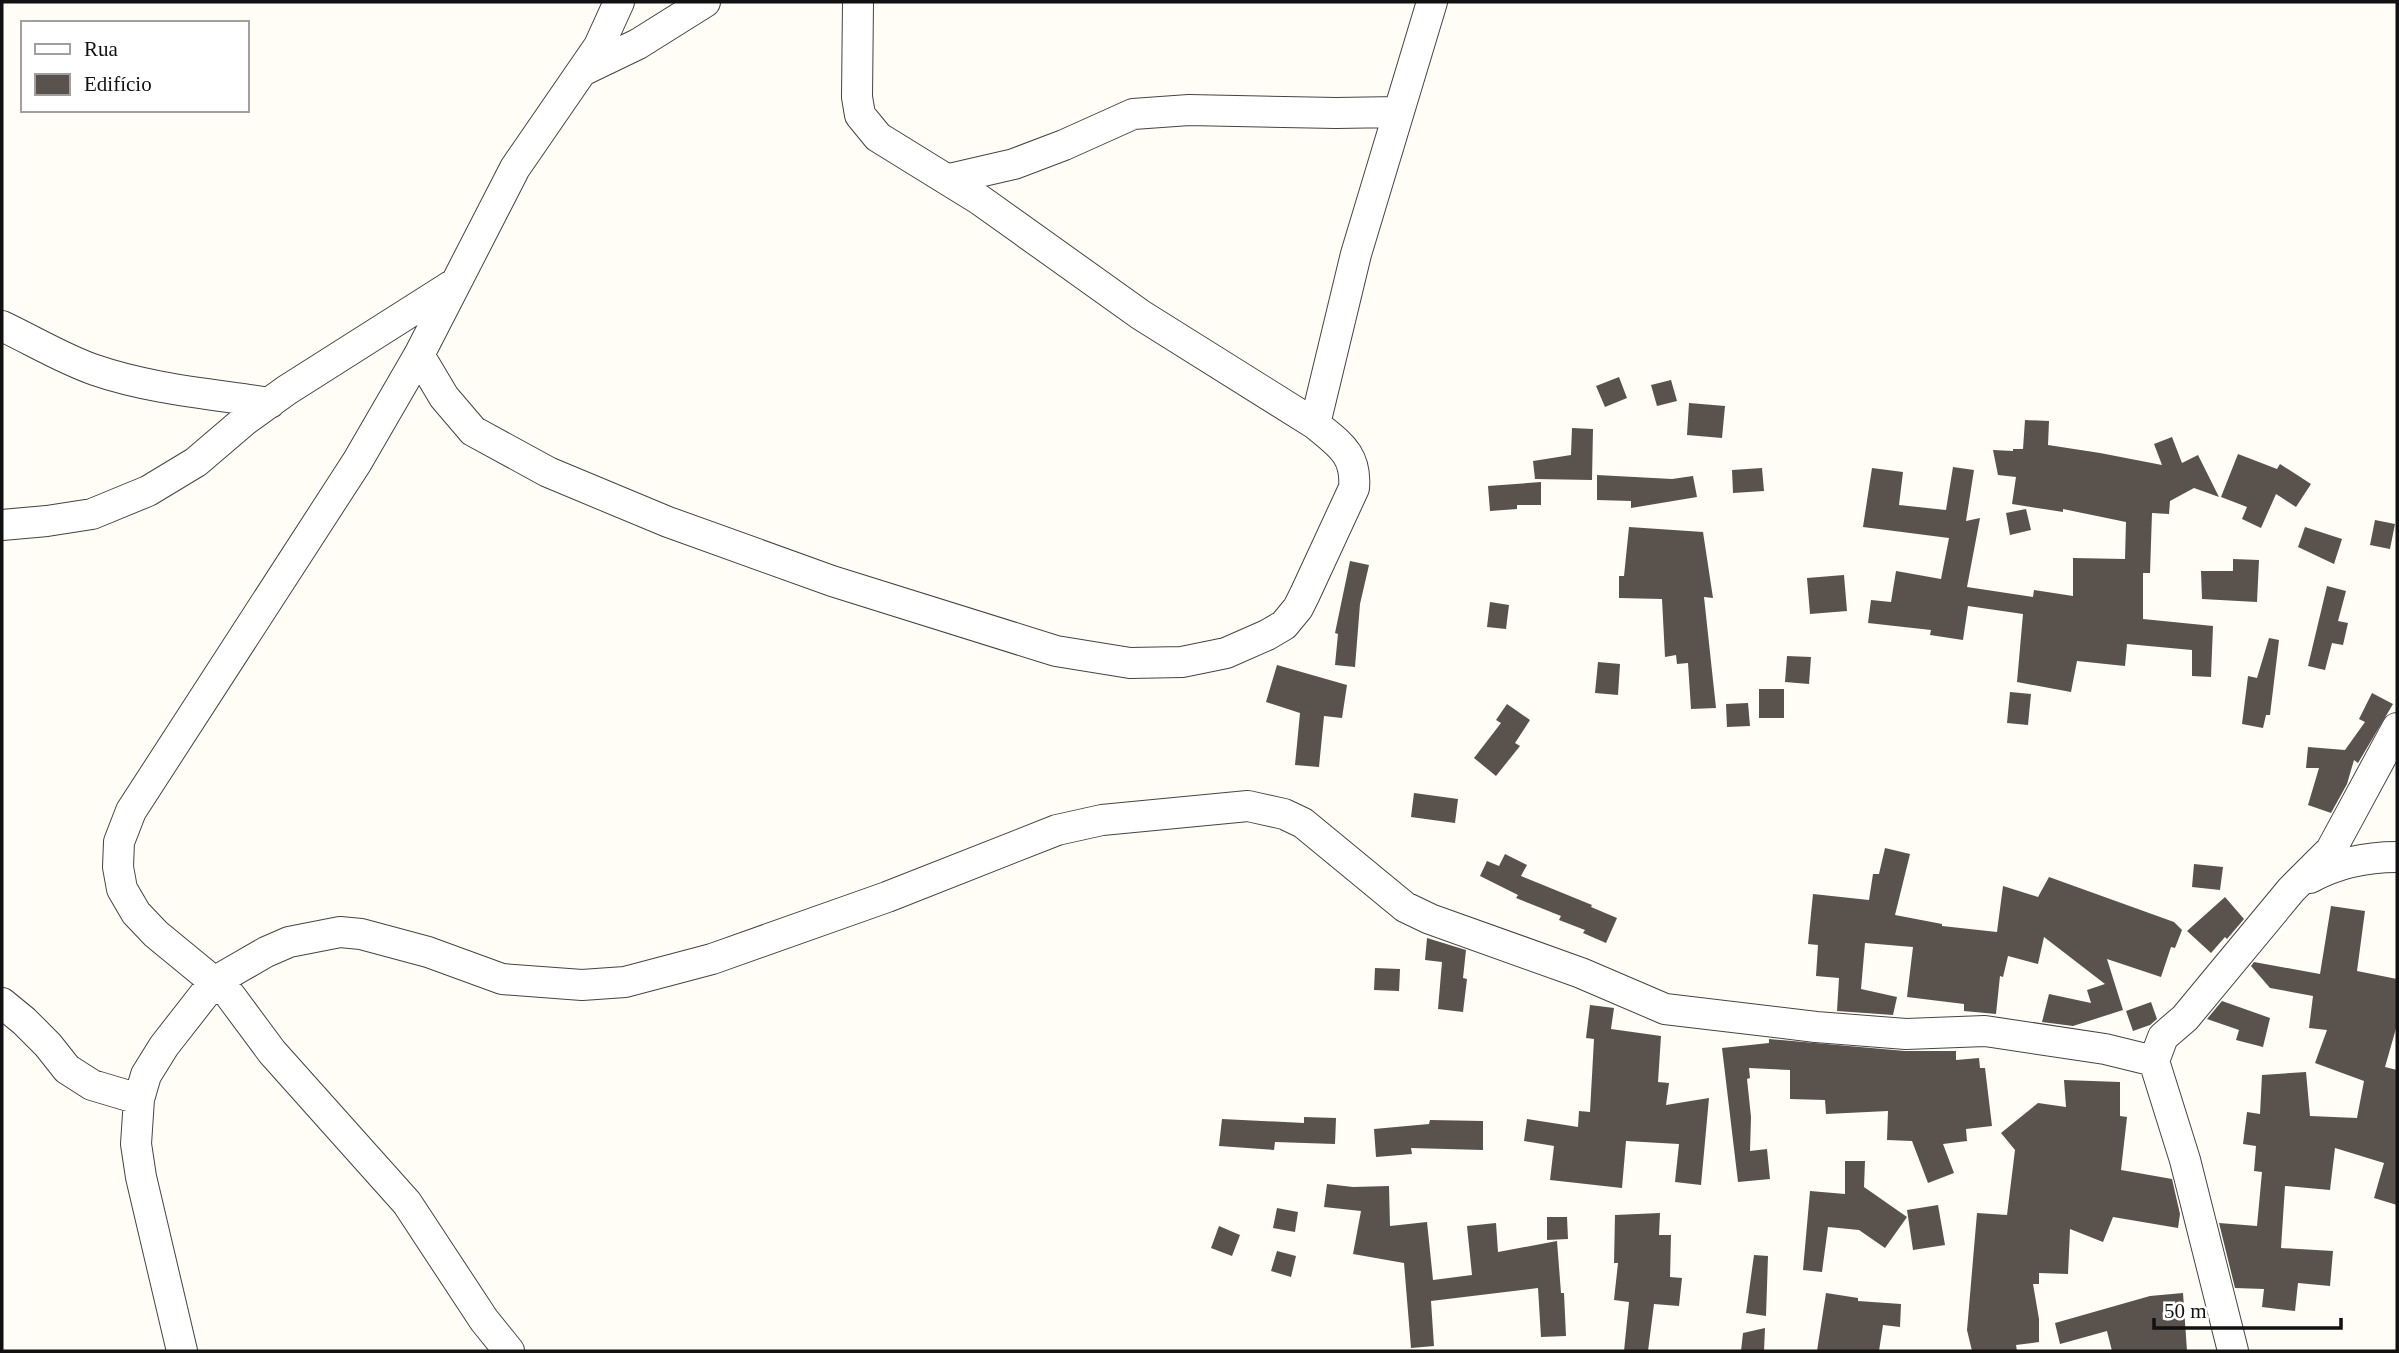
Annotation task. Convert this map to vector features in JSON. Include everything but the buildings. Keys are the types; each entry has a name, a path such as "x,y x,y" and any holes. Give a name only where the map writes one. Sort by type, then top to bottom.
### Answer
{"street":[{"path":"509,1351 484,1320 407,1203 272,1052 229,994 156,934 136,913 122,889 118,867 118,842 131,811 311,537 419,355 515,168 599,46 619,2"},
{"path":"582,72 638,44 705,2"},
{"path":"419,355 444,397 473,431 548,472 668,522 832,581 1056,651 1130,663 1182,663 1226,653 1284,625 1298,608 1354,488 1355,472 1351,461 1340,446 1315,424 1141,316 1051,249 949,179 878,137 860,115 857,78 858,2"},
{"path":"1315,424 1356,254 1432,2"},
{"path":"949,179 1014,164 1133,114 1189,110 1398,112"},
{"path":"2,525 47,522 92,514 148,491 196,461 270,403 454,284"},
{"path":"2,326 90,368 109,374 162,386 270,403"},
{"path":"2233,1351 2185,1160 2154,1061 2163,1037 2185,1018 2291,890 2331,850 2397,728"},
{"path":"182,1351 141,1177 136,1144 139,1099 146,1075 164,1046 214,982 289,942 340,932 360,934 428,952 502,979 582,985 625,982 712,960 887,897 1057,830 1102,820 1248,806 1284,814 1303,824 1405,907 1430,919 1581,973 1665,1009 1816,1027 1906,1034 1986,1031 2105,1049 2154,1061"},
{"path":"2291,890 2337,866 2365,858 2397,857"},
{"path":"2,1003 48,1045 67,1069 92,1086 139,1099"}]}
